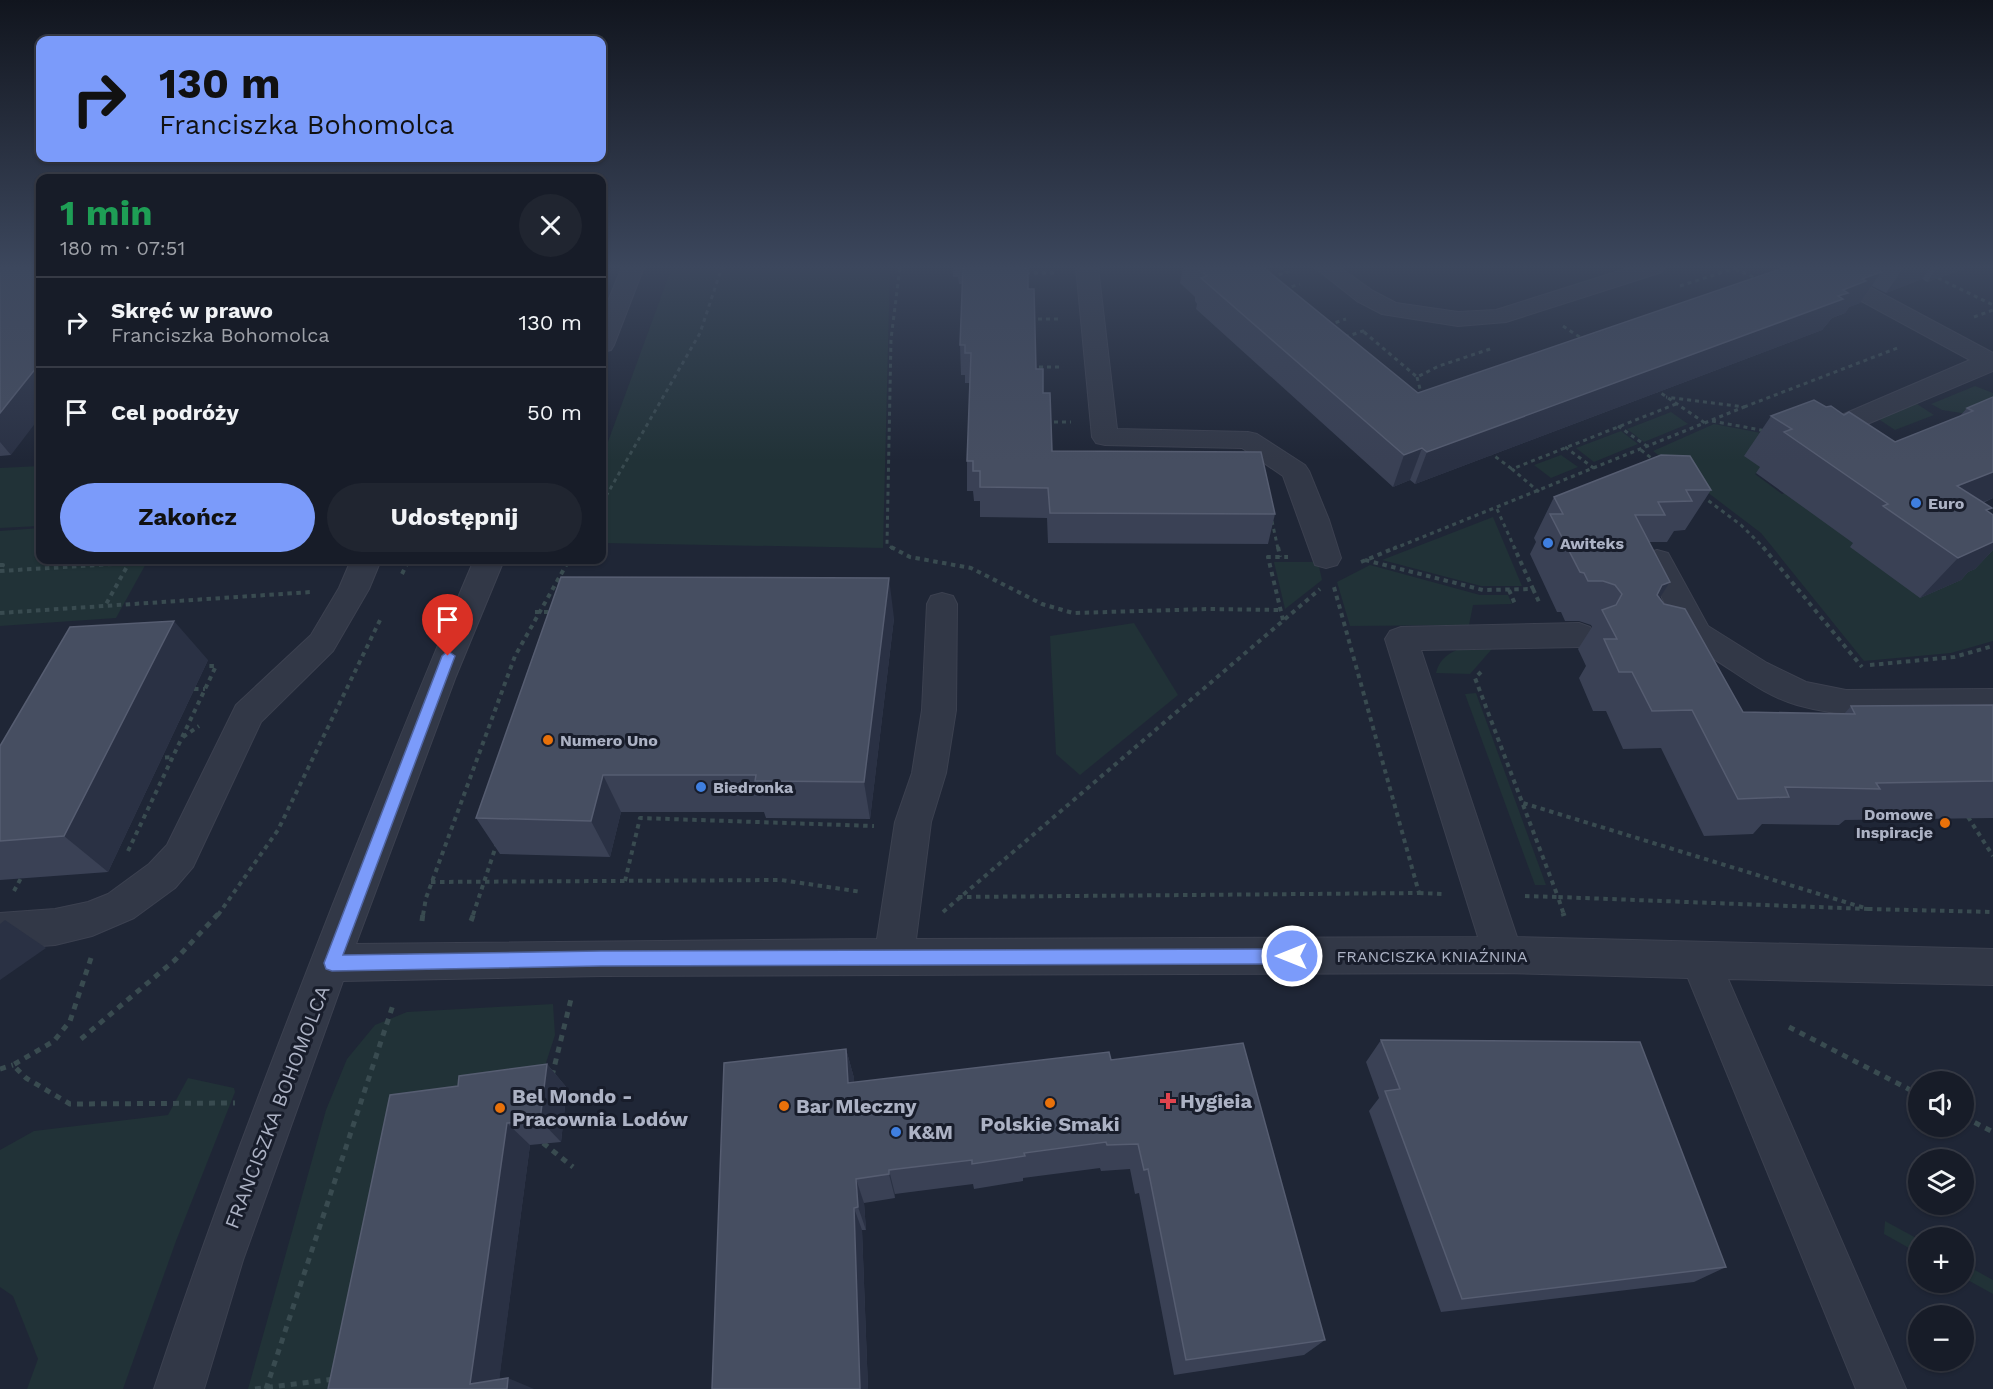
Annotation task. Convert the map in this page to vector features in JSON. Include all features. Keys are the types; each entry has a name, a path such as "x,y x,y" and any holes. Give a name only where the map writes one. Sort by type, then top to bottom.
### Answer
{"street":[{"path":"1087,332 1105,437 1248,440 1295,471 1315,520 1329,568"},
{"path":"1942,332 1987,355"},
{"path":"1814,437 1987,355"},
{"path":"1657,560 1697,634 1756,672 1799,693 1846,703 1993,702"},
{"path":"0,931 55,927 92,919 121,906 162,876 180,856 248,714 322,644 354,589 364,564"},
{"name":"FRANCISZKA BOHOMOLCA","path":"179,1389 220,1260 278,1097 332,963 436,687 487,564"},
{"path":"895,958 899,909 911,832 929,773 939,710 942,604"},
{"path":"1650,634 1697,634"},
{"path":"1503,955 1401,639 1579,635"},
{"name":"FRANCISZKA KNIAŹNINA","path":"332,963 601,958 1503,955 1993,967"},
{"path":"1700,960 1881,1389"}],"path":[{"path":"606,496 700,332"},
{"path":"892,332 887,544 894,551 910,557 955,563 979,571 1040,605 1074,613 1233,607 1280,610"},
{"path":"1344,338 1363,332"},
{"path":"1572,332 1590,345"},
{"path":"958,897 1419,893 1329,568 1365,560 1497,509 1711,420 1910,343"},
{"path":"1039,367 1072,367"},
{"path":"1417,377 1421,397 1430,403"},
{"path":"1650,385 1705,423"},
{"path":"1666,397 1744,407"},
{"path":"1512,469 1565,446 1676,404"},
{"path":"1711,420 1769,431"},
{"path":"1618,426 1648,447"},
{"path":"1565,446 1595,469"},
{"path":"1484,448 1539,492"},
{"path":"1641,450 1659,464"},
{"path":"1696,491 1741,525 1766,550 1892,704"},
{"path":"1357,565 1365,560 1482,590 1533,589 1497,509"},
{"path":"1282,620 1268,557 1292,557"},
{"path":"0,568 103,564"},
{"path":"105,606 128,564"},
{"path":"399,580 407,564"},
{"path":"431,882 781,880 935,920 958,897 1323,586"},
{"path":"0,613 318,591"},
{"path":"81,1039 175,960 212,922 241,885 278,830 384,612"},
{"path":"535,612 563,612"},
{"path":"1510,637 1475,678 1558,897 1993,912"},
{"path":"1861,666 1954,657 1993,646"},
{"path":"124,861 216,666 205,666"},
{"path":"194,689 205,689"},
{"path":"150,759 173,757"},
{"path":"151,779 163,778"},
{"path":"1523,803 1868,909"},
{"path":"138,807 150,806"},
{"path":"1968,817 1993,856"},
{"path":"625,881 640,818 870,826 911,832"},
{"path":"124,836 136,835"},
{"path":"461,922 471,922 499,837"},
{"path":"117,851 129,850"},
{"path":"0,1069 13,1065 54,1041 70,1021 82,980 103,930 121,906"},
{"path":"423,923 432,922"},
{"path":"551,1080 573,992"},
{"path":"1789,1027 1908,1089"},
{"path":"13,1065 26,1078 70,1104 238,1103"},
{"path":"1974,1122 1993,1132"},
{"path":"543,1143 573,1167"},
{"path":"255,1389 346,1377"}],"shaded area":[{"path":"648,332 888,332 883,548 606,543 606,447"},
{"path":"1975,386 1993,393 1993,418 1942,410 1931,404"},
{"path":"1917,404 1934,415 1895,430 1877,418"},
{"path":"1671,412 1688,424 1644,442 1627,429"},
{"path":"1714,424 1777,436 1764,470 1755,474 1782,494 1789,491 1957,577 1993,550 1993,641 1951,653 1864,661 1761,533 1653,451"},
{"path":"1621,431 1638,444 1594,462 1576,448"},
{"path":"1561,455 1578,467 1551,478 1534,465"},
{"path":"36,466 36,526 0,528 0,468"},
{"path":"1493,517 1522,586 1481,586 1382,560"},
{"path":"36,528 36,564 146,564 116,618 0,626 0,531"},
{"path":"1274,562 1318,562 1322,580 1285,609"},
{"path":"1370,565 1480,595 1508,595 1512,604 1473,605 1469,625 1350,626 1337,582"},
{"path":"1134,623 1178,695 1080,775 1056,754 1050,636"},
{"path":"1498,642 1470,674 1436,673 1445,657 1461,648"},
{"path":"1476,693 1546,885 1535,885 1465,694"},
{"path":"553,1004 555,1035 545,1066 399,1100 339,1389 248,1389 326,1110 347,1059 375,1025 407,1012"},
{"path":"188,1078 234,1088 235,1092 176,1241 123,1389 27,1389 38,1359 13,1296 0,1287 0,1150 34,1131 168,1115"},
{"path":"1885,1221 1908,1234 1908,1247 1884,1234"},
{"path":"1974,1270 1993,1280 1993,1294 1974,1284"}],"building":[{"path":"0,332 36,332 36,368 0,413"},
{"path":"961,332 1035,332 1036,369 1043,369 1043,393 1050,393 1052,451 1261,452 1275,514 1050,513 1048,488 980,487 980,471 973,471 973,461 967,461 971,353 965,353 965,345 960,345"},
{"path":"1263,332 1343,332 1418,393 1597,332 1754,332 1427,452 1422,448 1404,455"},
{"path":"1993,397 1993,472 1957,486 1992,508 1986,510 1993,515 1993,542 1958,558 1883,506 1888,504 1784,432 1792,429 1771,416 1814,400 1826,407 1831,406 1844,415 1849,412 1895,442 1973,411 1967,408"},
{"path":"1661,455 1690,456 1711,490 1686,490 1692,501 1658,502 1665,515 1635,515 1670,582 1662,585 1657,595 1664,604 1685,609 1743,712 1855,714 1851,706 1993,705 1993,781 1876,783 1880,789 1785,787 1789,797 1738,799 1692,710 1652,711 1632,672 1619,672 1604,639 1617,639 1602,610 1616,605 1622,594 1615,585 1603,581 1588,581 1584,573 1580,572 1550,514 1563,514 1554,497"},
{"path":"561,577 889,578 864,782 755,781 756,775 603,775 591,821 476,818"},
{"path":"174,621 64,836 0,841 0,746 70,627"},
{"path":"1381,1040 1640,1042 1726,1267 1462,1299 1385,1091 1400,1089"},
{"path":"1243,1043 1325,1340 1186,1360 1148,1169 1144,1170 1138,1144 1107,1145 1106,1142 1024,1153 1025,1156 972,1164 972,1160 889,1170 889,1174 856,1179 858,1207 854,1208 860,1389 712,1389 724,1063 846,1049 848,1083 1109,1052 1111,1060"},
{"path":"547,1064 540,1120 507,1123 470,1384 508,1378 507,1389 328,1389 390,1095 458,1086 459,1076"}],"place":[{"name":"Euro","path":"1916,503"},
{"name":"Awiteks","path":"1548,543"},
{"name":"Numero Uno","path":"548,740"},
{"name":"Biedronka","path":"701,787"},
{"name":"Domowe Inspiracje","path":"1945,823"},
{"name":"Hygieia","path":"1168,1101"},
{"name":"Polskie Smaki","path":"1050,1103"},
{"name":"Bar Mleczny","path":"784,1106"},
{"name":"Bel Mondo - Pracownia Lodów","path":"500,1108"},
{"name":"K&M","path":"896,1132"}],"route":[{"path":"448,656 332,963 601,958 1292,956"}]}
